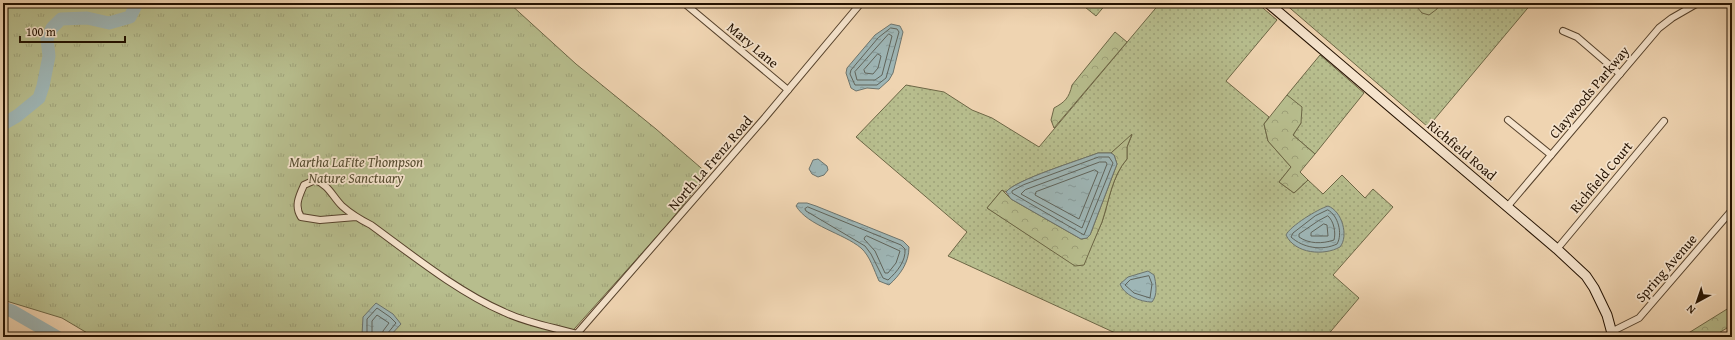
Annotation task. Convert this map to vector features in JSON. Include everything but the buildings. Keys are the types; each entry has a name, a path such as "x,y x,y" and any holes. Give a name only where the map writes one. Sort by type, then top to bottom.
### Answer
{"street":[{"name":"Mary Lane","path":"684,3 788,90"},
{"name":"North La Frenz Road","path":"576,336 861,3"},
{"name":"Richfield Road","path":"1268,3 1557,249 1586,276 1594,288 1607,315 1612,334"},
{"name":"Claywoods Parkway","path":"1507,207 1659,28 1672,18 1698,3"},
{"path":"1562,31 1576,37 1620,74"},
{"path":"1508,120 1551,155"},
{"name":"Richfield Court","path":"1557,249 1664,121"},
{"path":"356,217 320,220 301,217 297,211 297,203 304,185 315,180 323,183 341,205 356,217 371,225 476,298 503,312 528,322 576,336"},
{"name":"Spring Avenue","path":"1612,334 1639,318 1732,210"}],"green space":[{"name":"Martha LaFite Thompson Nature Sanctuary","path":"3,3 509,3 576,64 656,129 708,174 667,225 567,337 94,337 62,318 3,300"},
{"path":"1080,3 1107,3 1096,16"},
{"path":"1160,3 1257,3 1277,20 1226,81 1269,117 1264,124 1268,141 1291,167 1279,182 1294,193 1308,180 1323,194 1342,175 1365,198 1373,189 1393,207 1333,275 1359,298 1326,337 1124,337 948,256 967,232 856,137 906,85 944,92 972,110 992,118 1039,147","holes":["1132,135 1127,147 1127,159 1114,181 1102,222 1083,265 1075,265 987,208 1002,190 1006,192 1012,187 1034,176 1098,153 1111,153"]},
{"path":"1284,3 1419,3 1417,7 1436,9 1439,3 1532,3 1428,127"},
{"path":"1419,3 1439,3 1437,9 1429,15 1422,13 1417,7"},
{"path":"1115,32 1127,42 1054,128 1051,120 1054,108 1066,99 1072,85"},
{"path":"1320,55 1364,93 1315,154 1293,135 1301,123 1287,95"},
{"path":"1287,95 1302,107 1301,123 1293,135 1315,154 1300,172 1308,180 1294,193 1279,182 1291,167 1268,141 1264,124"},
{"path":"1132,134 1127,147 1127,159 1114,181 1102,222 1084,265 1075,266 987,208 1002,190 1011,199 1081,239 1087,238 1090,235 1117,164 1114,155 1111,153"},
{"path":"1732,306 1732,325 1712,337 1682,337"}],"water":[{"path":"891,24 900,26 903,32 893,73 889,80 879,89 867,88 856,91 851,88 846,73 847,68 875,35"},
{"path":"1098,153 1111,153 1114,155 1117,164 1090,235 1087,238 1081,239 1011,199 1006,192 1012,187 1034,176"},
{"path":"818,159 827,166 828,170 824,175 818,177 812,174 809,169 813,160"},
{"path":"798,203 807,203 816,206 903,241 909,247 909,253 906,263 900,273 889,285 879,281 869,259 861,248 809,219 796,206"},
{"path":"1328,206 1337,213 1343,224 1344,237 1340,247 1326,252 1310,252 1303,250 1290,241 1286,235 1293,227 1311,214"},
{"path":"1148,271 1154,275 1156,289 1152,302 1142,301 1129,295 1120,284 1128,277"},
{"path":"376,303 393,314 401,324 389,337 366,337 362,335 363,317"}],"waterway":[{"path":"3,124 17,116 39,98 49,56 47,39 52,28 61,19 87,18 109,23 130,17 137,3"},
{"path":"3,308 12,311 57,337"}],"railway":[{"path":"1726,337 1732,333"}]}
